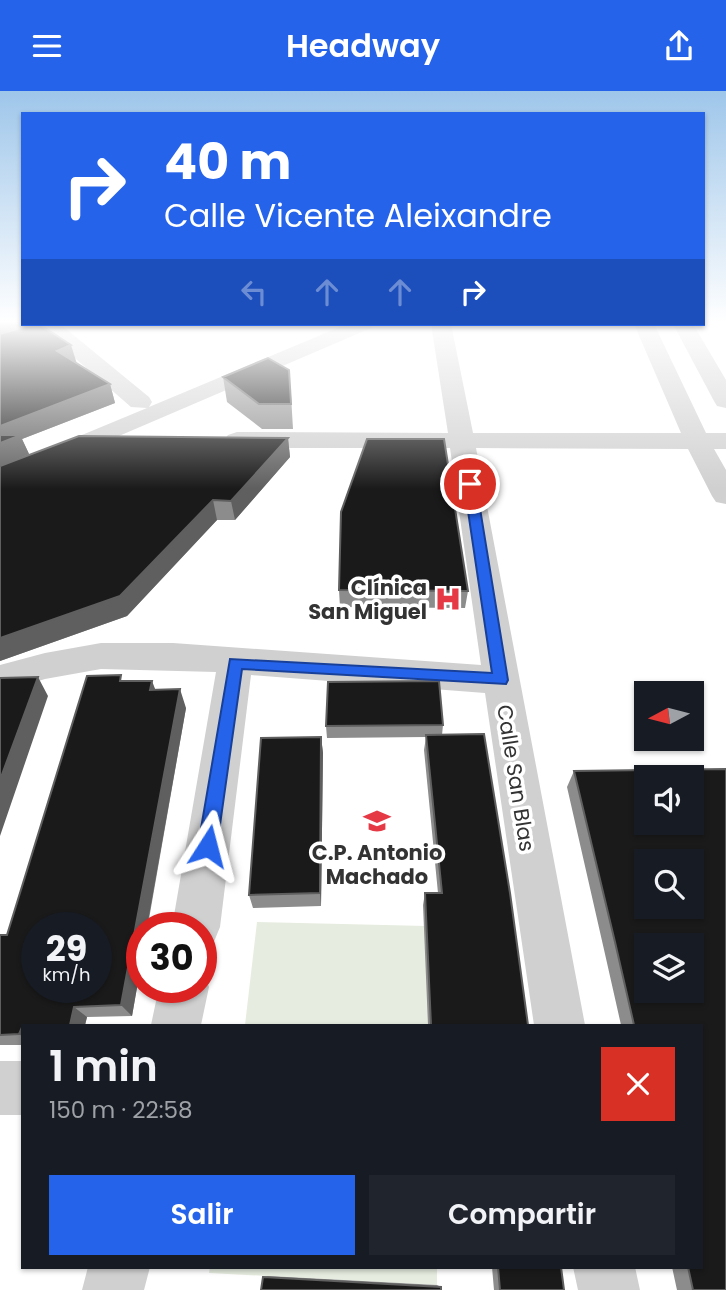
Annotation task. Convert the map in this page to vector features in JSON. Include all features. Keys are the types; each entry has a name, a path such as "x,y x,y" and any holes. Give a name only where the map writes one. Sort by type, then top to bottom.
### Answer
{"street":[{"path":"113,377 140,402"},
{"path":"0,460 202,377"},
{"path":"0,479 239,377"},
{"name":"Calle San Blas","path":"451,377 525,836 560,1024"},
{"path":"668,377 726,496"},
{"path":"713,377 726,401"},
{"path":"92,439 150,439"},
{"path":"206,440 726,441"},
{"path":"0,679 45,666 101,656 173,656 235,663 500,680"},
{"path":"198,912 235,663"},
{"path":"176,1024 181,1003"},
{"path":"0,1088 21,1088"},
{"path":"113,1290 118,1269"},
{"path":"604,1269 609,1290"}],"shaded area":[{"path":"257,922 426,926 429,1024 245,1024"},
{"path":"210,1269 437,1269 437,1285 209,1273"}],"building":[{"path":"0,377 99,377 110,384 0,426"},
{"path":"223,377 289,377 291,404 259,404"},
{"path":"0,435 21,435 0,443"},
{"path":"79,436 288,438 231,501 213,500 120,596 0,638 0,466"},
{"path":"367,439 444,439 468,591 339,590 341,512"},
{"path":"121,675 120,681 152,681 150,690 180,689 138,912 126,912 126,978 121,1005 74,1007 70,1024 21,1024 19,1034 0,1035 0,935 7,935 87,676"},
{"path":"38,677 0,780 0,678"},
{"path":"439,681 443,725 326,726 328,682"},
{"path":"484,734 528,1024 431,1024 425,893 442,893 426,735"},
{"path":"321,737 320,893 249,895 261,738"},
{"path":"704,769 726,769 726,1290 693,1290 688,1269 703,1269 703,1024 634,1024 574,771 634,770 634,835 704,835"},
{"path":"498,1269 561,1269 564,1290 500,1290"},
{"path":"263,1277 441,1287 441,1290 261,1290"}],"place":[{"name":"Clínica San Miguel","path":"448,599"},
{"name":"C.P. Antonio Machado","path":"377,821"}],"route":[{"path":"208,846 235,663 500,680 470,484"}]}
